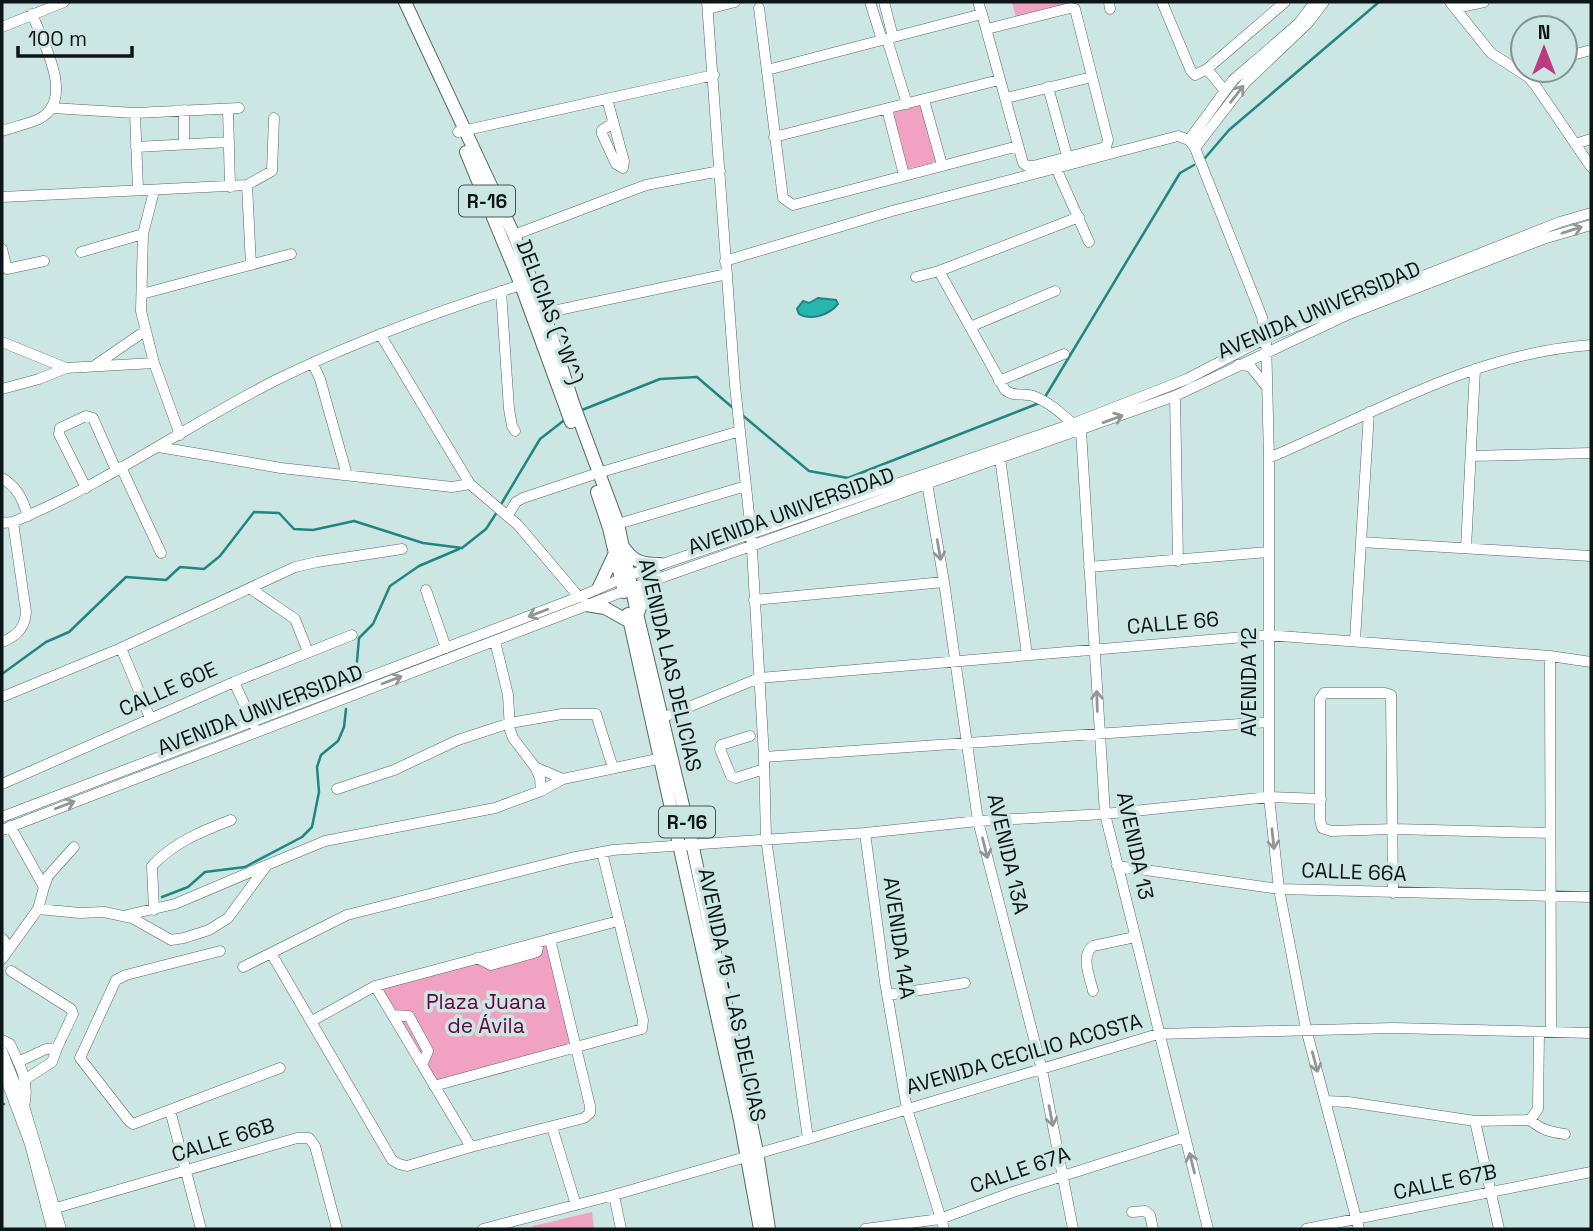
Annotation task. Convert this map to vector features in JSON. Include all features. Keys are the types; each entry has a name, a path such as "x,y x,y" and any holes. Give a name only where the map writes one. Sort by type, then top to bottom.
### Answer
{"main road":[{"name":"DELICIAS (^W^)","path":"396,2 514,235 544,313 569,404"},
{"name":"DELICIAS (^W^)","path":"405,2 461,131 569,404"},
{"name":"AVENIDA LAS DELICIAS","path":"569,404 595,474 618,524 619,550 634,620 662,718 692,844 769,1229"},
{"name":"R-16","path":"595,474 619,550"},
{"path":"599,587 619,550 644,564 660,564"},
{"path":"583,601 634,620 643,593 654,580"},
{"name":"AVENIDA 15 - LAS DELICIAS","path":"634,620 679,844 752,1154 760,1229"}],"street":[{"path":"2,27 64,2"},
{"path":"735,2 707,5 737,408 751,532 766,838 808,1139"},
{"path":"870,2 887,39 907,104"},
{"path":"884,2 887,39"},
{"path":"978,2 1023,163 1027,166 1106,146 1108,141 1077,12 1073,8 987,29"},
{"path":"1162,2 1192,74 1199,75 1285,2"},
{"path":"1192,144 1224,91 1242,71 1298,24 1315,2"},
{"path":"1192,144 1246,82 1308,23 1324,2"},
{"path":"1453,5 1484,2"},
{"path":"1453,5 1491,53 1509,64"},
{"path":"759,9 783,198 793,205 1018,146"},
{"path":"2,131 38,119 52,108 57,91 55,77 32,14"},
{"path":"767,70 982,14"},
{"path":"1207,69 1224,91"},
{"path":"461,131 714,75"},
{"path":"1006,98 1092,77"},
{"path":"774,137 999,80"},
{"path":"1534,84 1591,167"},
{"path":"1048,87 1067,156"},
{"path":"607,99 614,123"},
{"path":"924,100 942,165"},
{"path":"52,108 135,113 239,108"},
{"path":"228,108 230,187"},
{"path":"184,110 184,144"},
{"path":"887,110 904,175"},
{"path":"135,113 138,190"},
{"path":"2,197 247,186 272,171 274,118"},
{"path":"725,261 892,211 1178,136 1192,144"},
{"path":"1575,144 1591,139"},
{"path":"136,146 229,142"},
{"name":"AVENIDA 12","path":"1192,144 1262,317 1266,338 1269,458 1269,797 1279,889 1306,1029 1358,1224"},
{"path":"1056,168 1089,242"},
{"path":"514,235 646,185 720,171"},
{"path":"247,186 251,265"},
{"path":"154,191 143,234 141,311 154,363 180,435"},
{"name":"AVENIDA UNIVERSIDAD","path":"6,828 446,648 583,601 599,587 654,580 1000,458 1187,379 1266,338 1548,226 1591,213"},
{"path":"916,277 939,271 1079,218"},
{"name":"AVENIDA UNIVERSIDAD","path":"3,815 495,641 627,583 660,564 751,532 1175,396 1349,314 1543,239 1591,225"},
{"path":"81,251 143,234"},
{"path":"2,249 7,269 44,261"},
{"path":"142,294 291,254"},
{"path":"939,271 999,381 1010,394 1034,396 1076,427"},
{"path":"544,313 727,274"},
{"path":"2,523 28,516 86,488 257,390 313,364 380,334 521,285"},
{"path":"501,291 509,409 512,426 516,431"},
{"path":"970,327 1055,291"},
{"path":"93,366 145,331"},
{"path":"380,334 470,484 502,510 583,601"},
{"path":"2,342 66,368"},
{"path":"1269,458 1369,412 1475,369 1510,358 1591,345"},
{"path":"999,381 1064,354"},
{"path":"2,389 66,368 154,363"},
{"path":"313,364 320,379 347,475"},
{"path":"1238,365 1251,366 1267,388"},
{"path":"1466,548 1475,369"},
{"path":"1175,396 1178,561"},
{"path":"1355,640 1369,412"},
{"path":"86,488 60,434 60,428 86,416 93,418 161,553"},
{"name":"AVENIDA 13","path":"1076,427 1096,649 1098,735 1105,814 1208,1229"},
{"path":"502,510 523,498 740,430"},
{"path":"159,447 281,468 452,487 470,484"},
{"path":"1471,456 1591,453"},
{"path":"1000,458 1027,655"},
{"path":"2,478 14,485 22,496 28,516"},
{"name":"AVENIDA 13A","path":"927,483 978,821 1042,1070 1073,1229"},
{"path":"618,524 746,486"},
{"path":"2,642 20,632 26,623 13,522"},
{"path":"1362,542 1591,556"},
{"path":"2,697 121,648 295,567 402,549"},
{"path":"1089,567 1268,552"},
{"path":"754,600 944,582"},
{"path":"251,589 295,619 308,652"},
{"path":"426,590 446,648"},
{"name":"CALLE 60E","path":"2,784 234,681 352,635"},
{"name":"CALLE 66","path":"662,718 759,678 1268,635 1550,656 1591,662"},
{"path":"495,641 508,695 513,738 535,767 540,778 541,791"},
{"path":"121,648 150,718"},
{"path":"1550,656 1551,1031"},
{"path":"234,681 255,727"},
{"path":"1393,892 1394,829 1391,695 1324,693 1320,699 1322,828 1331,831 1394,829 1550,833"},
{"path":"337,789 394,770 458,740 510,723 562,714 594,713 598,718 613,768"},
{"path":"764,757 1269,722"},
{"path":"750,736 722,745 720,749 731,776 736,778 764,769"},
{"path":"121,916 175,904 325,841 495,808 541,791 563,779 662,758"},
{"path":"535,767 563,779"},
{"path":"243,967 358,911 601,852 679,844 865,833 978,821 1105,814 1269,797 1321,799"},
{"path":"154,910 152,866 177,845 208,828 231,820"},
{"path":"6,828 44,887"},
{"name":"AVENIDA 14A","path":"865,833 907,1109 942,1224"},
{"path":"2,959 38,909 48,876 74,847"},
{"path":"434,1086 642,1029 643,1020 601,852"},
{"path":"38,909 80,914 104,912 132,918 171,940 184,938 209,930 229,918 267,865"},
{"name":"CALLE 66A","path":"1117,866 1279,889 1591,897"},
{"path":"312,1021 375,986 618,920"},
{"path":"1093,991 1086,957 1088,950 1093,946 1135,937"},
{"path":"2,938 10,948"},
{"path":"271,953 392,1160 407,1166 584,1118 590,1113 550,939"},
{"path":"220,951 126,975 116,980 80,1058 133,1124 280,1068"},
{"path":"10,971 71,1009 72,1019 52,1062 26,1079"},
{"path":"888,995 965,984"},
{"path":"375,986 471,1147"},
{"name":"AVENIDA CECILIO ACOSTA","path":"483,1229 614,1195 808,1139 1158,1034 1306,1029 1591,1032"},
{"path":"1531,1121 1538,1109 1539,1032"},
{"path":"2,1040 10,1044 26,1079 28,1093 24,1106"},
{"path":"18,1062 46,1049 57,1048"},
{"path":"2,1051 24,1106 61,1229"},
{"path":"2,1069 30,1144 52,1229"},
{"path":"1325,1101 1349,1102 1475,1121 1531,1121 1549,1132 1565,1133"},
{"path":"170,1110 201,1229"},
{"path":"1475,1121 1499,1229"},
{"path":"552,1127 576,1205"},
{"name":"CALLE 67A","path":"865,1229 942,1224 1063,1175 1185,1137"},
{"name":"CALLE 66B","path":"56,1208 297,1138 309,1139 315,1146 337,1229"},
{"name":"CALLE 67B","path":"1306,1229 1358,1224 1491,1192 1591,1172"},
{"path":"614,1195 621,1229"},
{"path":"1132,1212 1145,1211 1150,1215 1153,1229"}],"green space":[{"path":"1012,2 1073,2 1016,17"},
{"path":"920,104 936,162 906,169 891,112"},
{"name":"Plaza Juana de Ávila","path":"549,941 573,1047 435,1084 377,987"},
{"path":"592,1212 594,1229 529,1229 533,1226"}],"water":[{"path":"818,298 836,300 838,304 820,316 799,314 797,309 803,301 809,303"}],"waterway":[{"path":"1205,158 1229,130 1379,2"},
{"path":"1045,397 1180,173 1194,165"},
{"path":"582,410 660,379 697,377 733,408"},
{"path":"741,414 809,471 848,478 1042,402"},
{"path":"500,506 540,439 567,418"},
{"path":"2,674 46,642 69,632 126,577 166,580 180,567 204,569 220,556 254,512 279,513 294,529 313,530 354,521 423,543 462,548 486,529 497,512"},
{"path":"356,673 359,638 373,624 390,586 419,566 459,549"},
{"path":"162,897 188,887 205,872 245,867 302,837 312,827 319,792 317,767 321,755 338,741 344,727 346,709"}]}
